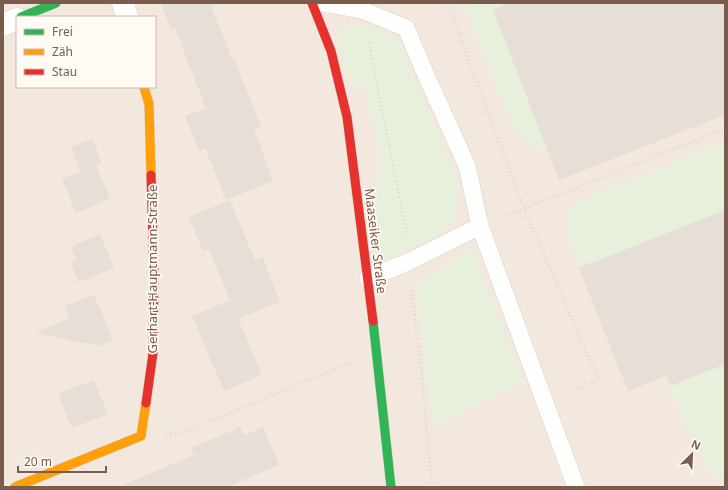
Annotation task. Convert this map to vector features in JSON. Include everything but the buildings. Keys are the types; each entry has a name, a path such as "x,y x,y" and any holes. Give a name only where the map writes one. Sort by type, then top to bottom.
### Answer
{"street":[{"path":"24,16 56,3"},
{"path":"123,3 127,16"},
{"name":"Maaseiker Straße","path":"312,3 331,51 347,117 368,278 391,487"},
{"path":"3,25 16,19"},
{"name":"Gerhart-Hauptmann-Straße","path":"141,436 153,353 154,274 149,104 144,88"},
{"path":"15,487 141,436"}],"lane":[{"path":"322,3 362,10 406,28 467,166 480,226 576,487"},
{"path":"368,278 408,262 480,226"}],"path":[{"path":"447,3 524,208 598,379 546,404"},
{"path":"480,226 725,129"},
{"path":"141,436 184,432 376,352"}],"shaded area":[{"path":"3,3 725,3 725,487 3,487"}],"green space":[{"path":"464,3 510,3 493,10 545,145 534,149 521,135 504,104"},
{"path":"347,25 364,25 387,32 399,40 413,78 455,175 459,197 453,220 427,245 383,258 381,253 372,184 381,181 380,149 365,87 351,85 338,41 340,29"},
{"path":"725,142 725,210 579,268 566,222 575,203"},
{"path":"471,247 523,382 434,425 417,303 419,285"},
{"path":"725,364 725,480 709,471 691,437 670,386"}],"traffic: fast":[{"path":"24,16 56,3"},
{"path":"373,321 391,487"}],"traffic: slow":[{"path":"144,88 149,104 151,175"},
{"path":"15,487 141,436 146,403"}],"traffic: jam":[{"path":"312,3 331,51 347,117 373,321"},
{"path":"146,403 153,353 154,274 151,175"}]}
